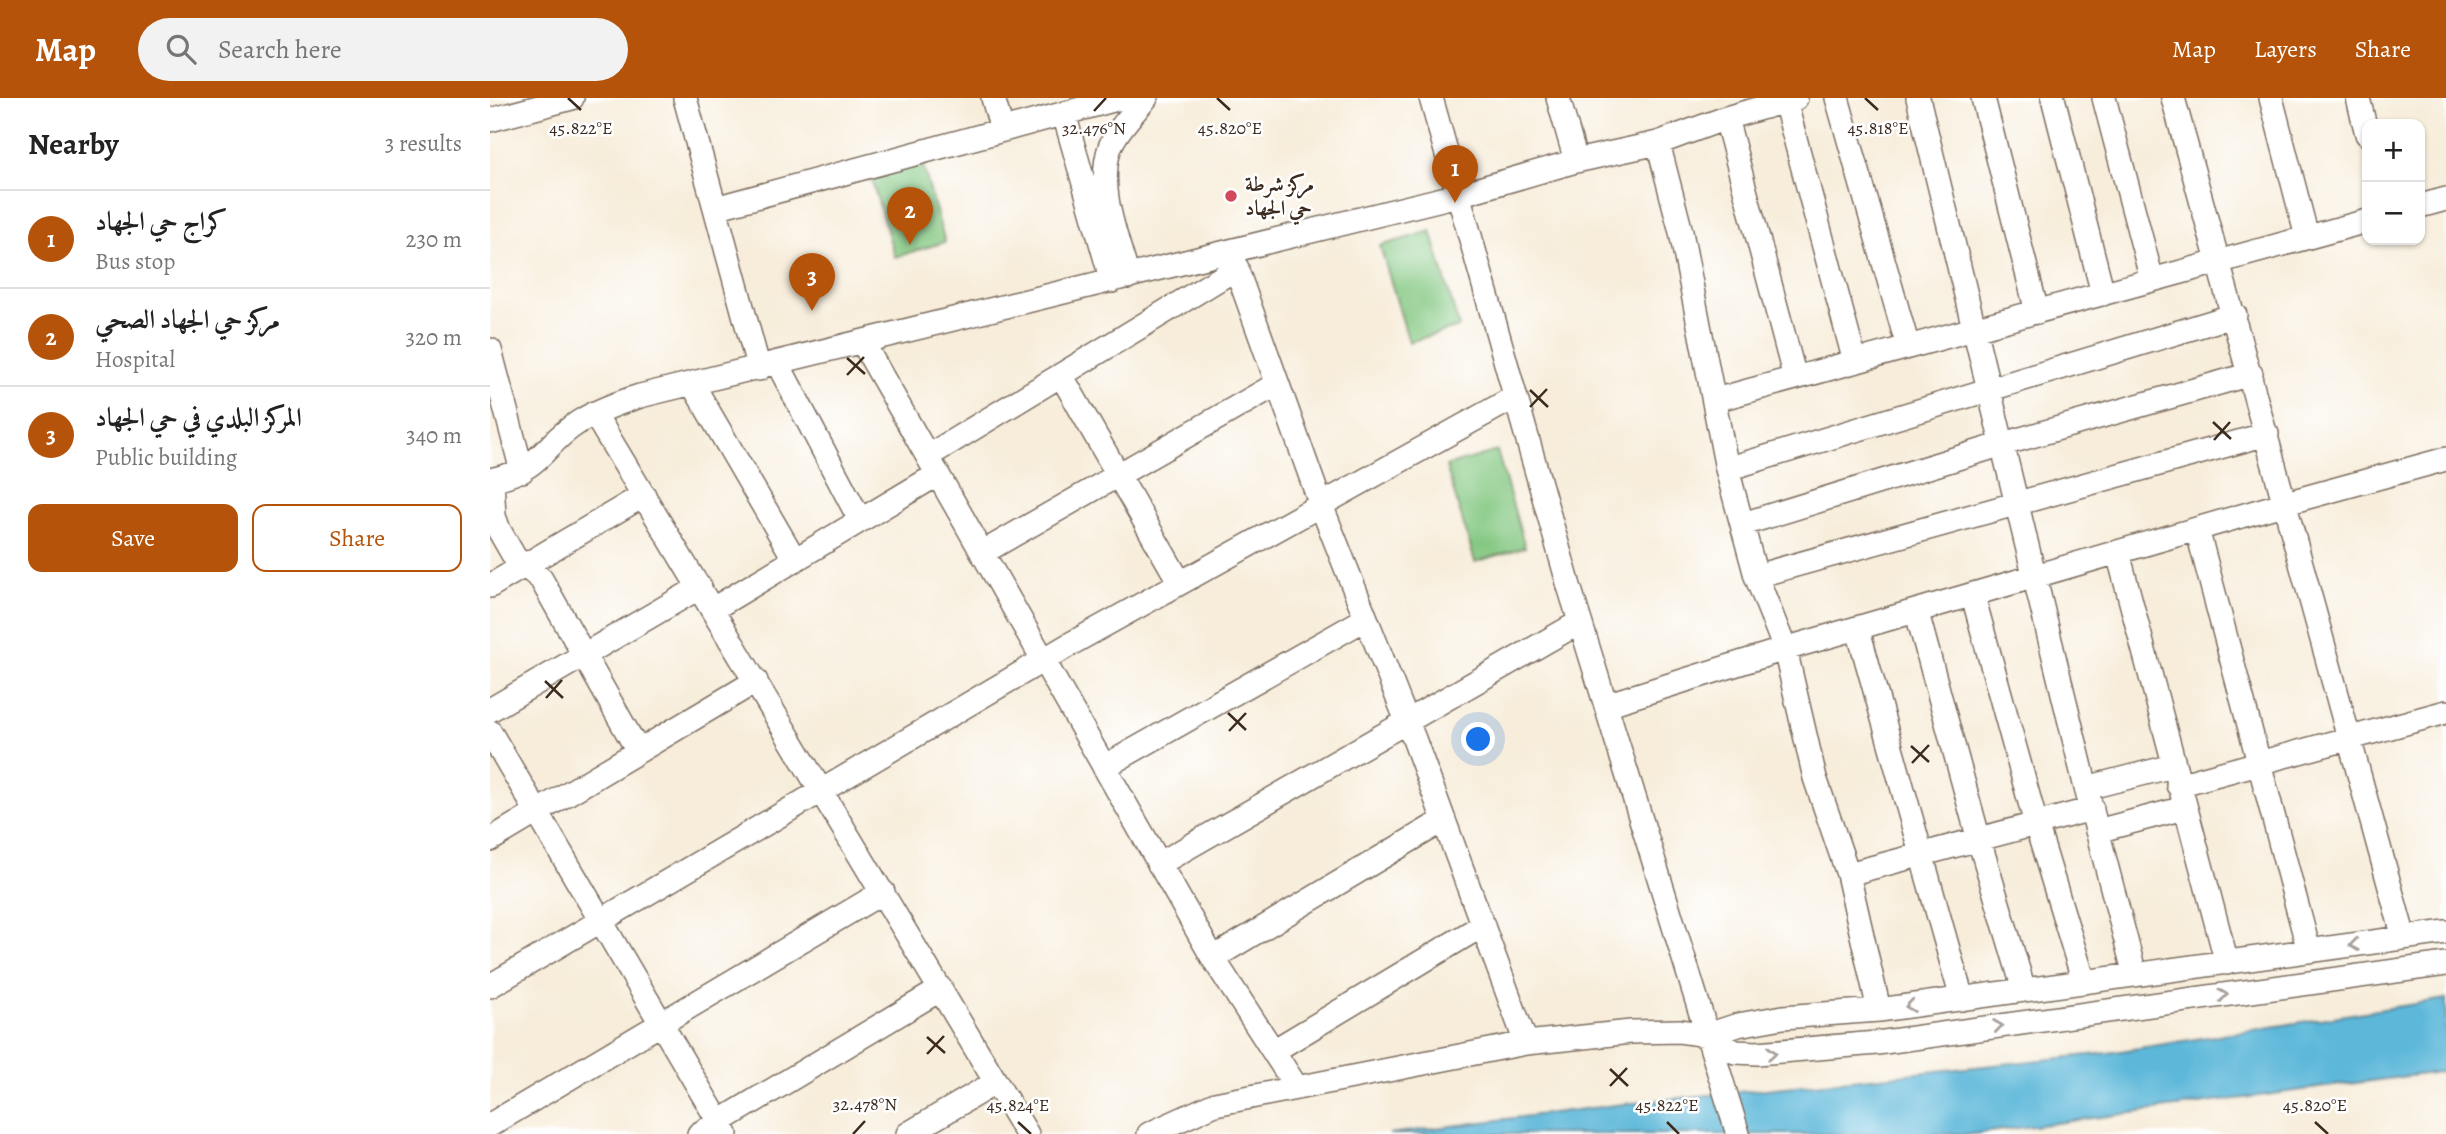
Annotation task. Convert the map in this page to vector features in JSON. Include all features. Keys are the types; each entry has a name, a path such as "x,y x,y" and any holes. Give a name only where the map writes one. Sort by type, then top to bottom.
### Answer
{"street":[{"path":"490,120 572,98"},
{"path":"685,98 715,208 769,366 860,520"},
{"path":"993,98 1002,130"},
{"path":"715,208 1121,98"},
{"path":"1120,279 1107,193 1106,167 1110,147 1118,131 1146,98"},
{"path":"1431,98 1580,622 1738,1134"},
{"path":"1558,98 1576,161"},
{"path":"1837,98 1908,347"},
{"path":"1919,98 2092,809 2136,975"},
{"path":"1983,98 2036,312"},
{"path":"2053,98 2103,293"},
{"path":"2104,98 2152,280"},
{"path":"2173,98 2235,315 2347,739 2404,937"},
{"path":"2271,98 2307,237"},
{"path":"2358,98 2363,119"},
{"path":"638,751 541,579 515,558 494,516 491,480 522,471 540,459 578,422 639,396 1120,279 1233,260 1576,161 1658,143 1726,118 1791,100 1855,362"},
{"path":"1064,114 1120,279"},
{"path":"1726,118 1795,378"},
{"path":"1658,143 1681,232 1727,468 1756,576 1785,649 1815,778 1848,874 1879,1010"},
{"path":"2425,205 2446,199"},
{"path":"1715,400 2362,222"},
{"path":"713,609 860,520 1061,375 1233,260"},
{"path":"1233,260 1321,505 1407,721 1525,1043"},
{"path":"1727,468 2235,315"},
{"path":"863,343 1213,958 1275,1050 1297,1088"},
{"path":"490,349 500,426 522,471"},
{"path":"1743,524 2003,444 2251,374"},
{"path":"1061,375 1180,583"},
{"path":"982,553 1278,384"},
{"path":"693,385 795,560"},
{"path":"490,986 1043,660 1515,397"},
{"path":"594,414 822,788 1027,1134"},
{"path":"1756,576 2017,501 2267,434"},
{"path":"1606,705 1785,649 2446,459"},
{"path":"490,586 644,495"},
{"path":"2197,529 2257,764 2309,951"},
{"path":"2118,553 2178,787 2227,963"},
{"path":"490,710 699,587"},
{"path":"1973,596 2036,824 2084,982"},
{"path":"1917,613 1979,840 2024,990"},
{"path":"1104,767 1365,619"},
{"path":"1159,864 1580,622"},
{"path":"1858,630 1919,856 1962,999"},
{"path":"490,840 756,681"},
{"path":"1848,874 2178,787 2446,712"},
{"path":"490,732 722,1128"},
{"path":"2092,809 2178,787"},
{"path":"1213,958 1444,820"},
{"path":"490,1125 883,892"},
{"path":"1275,1050 1483,925"},
{"path":"1709,1035 1738,1025 1783,1017 1879,1010 2446,932"},
{"path":"1149,1134 1214,1104 1525,1043 1631,1032 1679,1031 1709,1035 1735,1052 1790,1052 1877,1043 2446,964"},
{"path":"699,1134 722,1128 941,989"},
{"path":"908,1134 996,1082"}],"green space":[{"path":"922,163 945,242 895,257 871,178"},
{"path":"1431,231 1459,327 1409,342 1380,246"},
{"path":"1497,451 1525,547 1475,562 1446,466"}],"water":[{"path":"2446,999 2446,1071 1973,1134 1389,1134 1615,1105 2108,1053"}],"place":[{"name":"مركز شرطة حي الجهاد","path":"1231,196"},
{"name":"كراج حي الجهاد","path":"1455,203"},
{"name":"مركز حي الجهاد الصحي","path":"910,245"},
{"name":"المركز البلدي في حي الجهاد","path":"812,311"}]}
